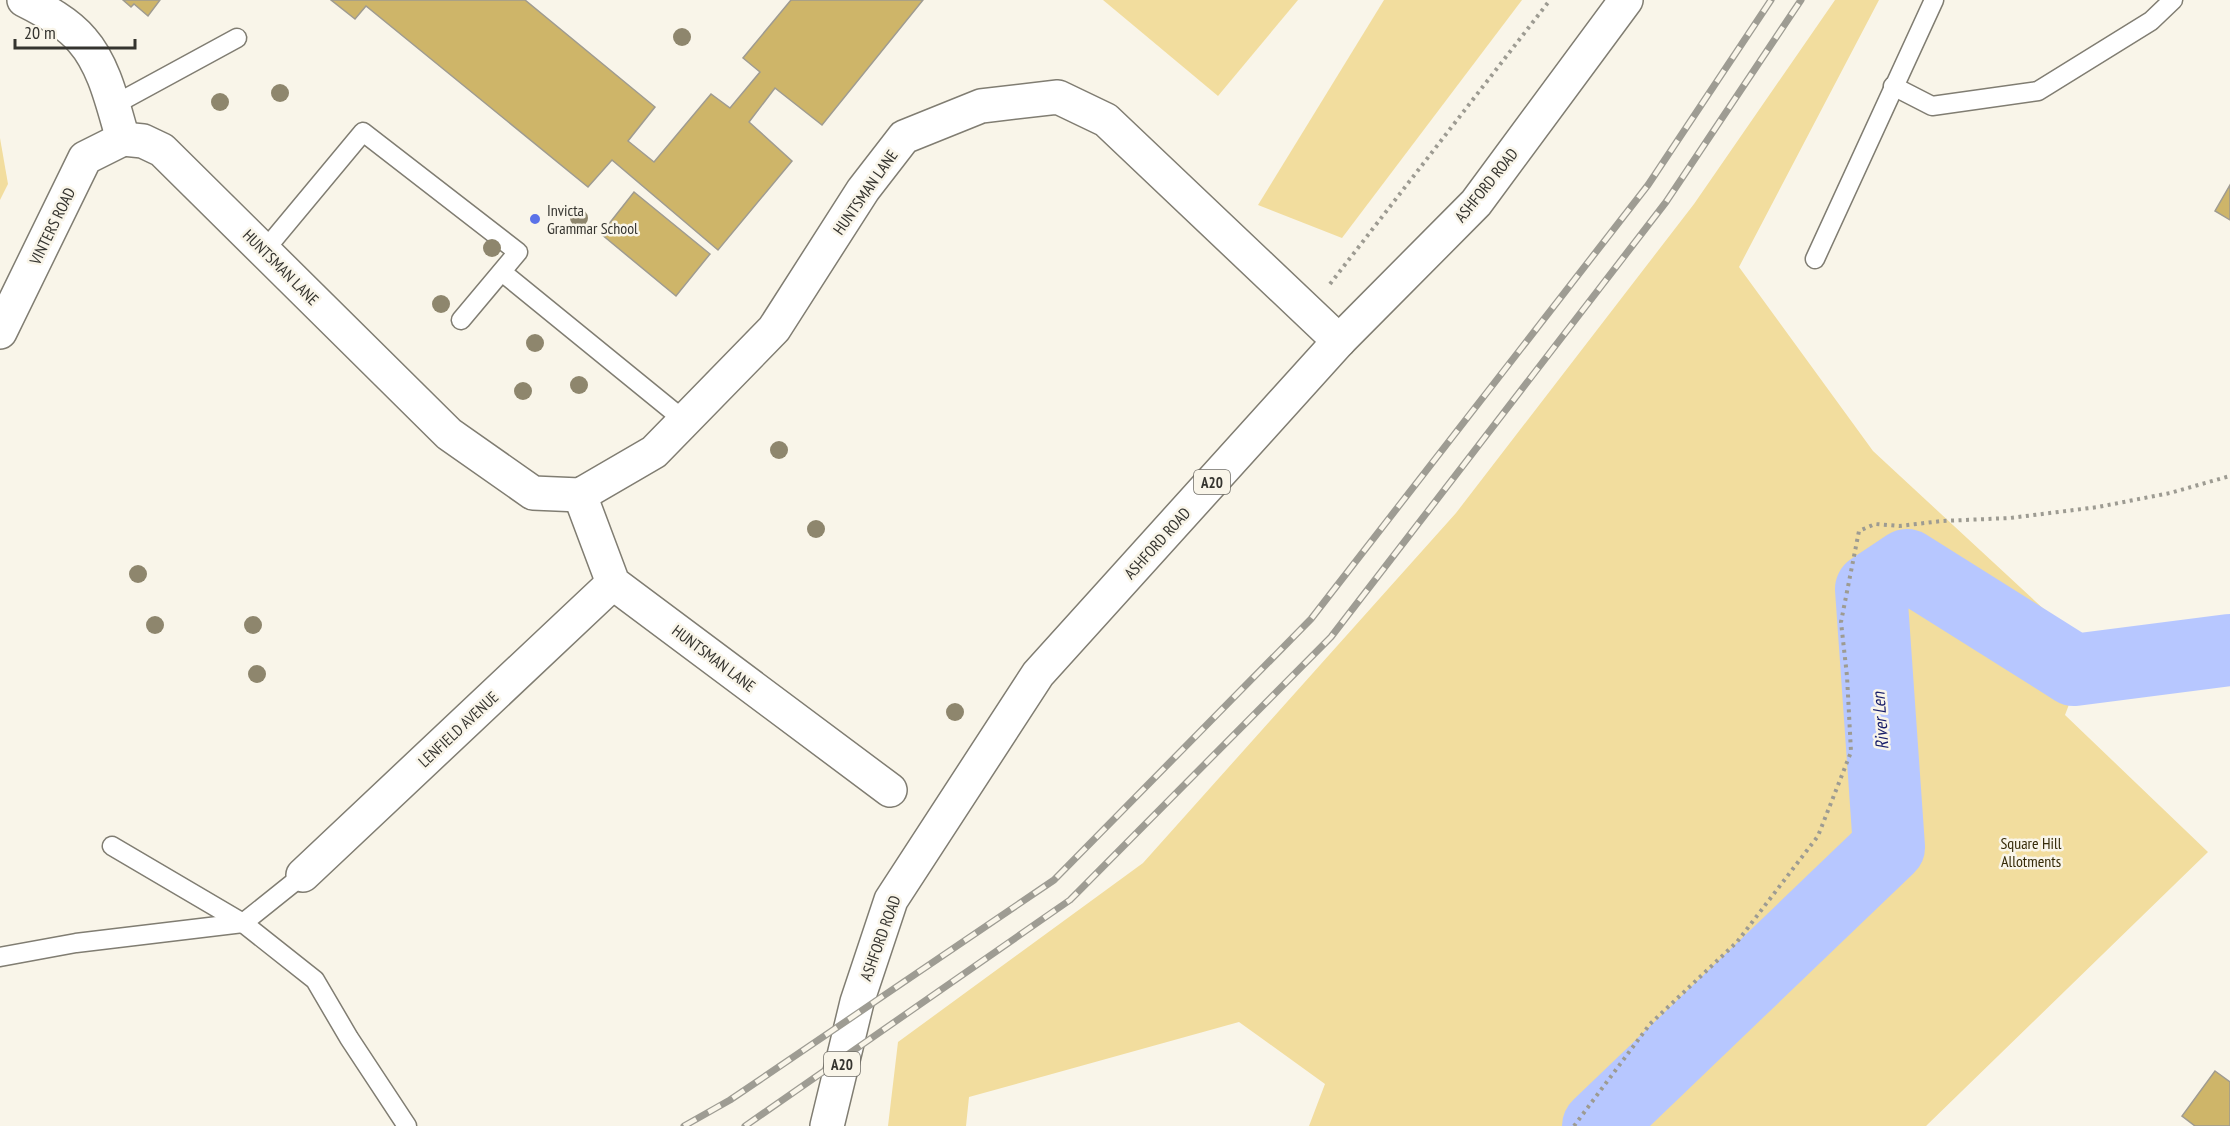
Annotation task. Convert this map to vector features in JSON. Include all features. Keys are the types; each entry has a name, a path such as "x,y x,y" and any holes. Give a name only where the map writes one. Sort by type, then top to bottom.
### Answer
{"street":[{"path":"24,0 45,10 82,40 101,72 123,139"},
{"name":"ASHFORD ROAD","path":"827,1126 857,1002 891,900 1038,674 1339,341 1476,203 1626,0"},
{"name":"HUNTSMAN LANE","path":"123,139 143,141 162,150 449,434 533,493 580,495 654,452 774,329 863,190 904,137 981,106 1058,97 1106,120 1339,341"},
{"name":"VINTERS ROAD","path":"0,332 85,158 123,139"},
{"path":"580,495 613,583"},
{"name":"HUNTSMAN LANE","path":"613,583 890,790"},
{"name":"LENFIELD AVENUE","path":"303,875 613,583"}],"lane":[{"path":"1815,259 1934,0"},
{"path":"1893,86 1932,106 2038,91 2151,21 2173,0"},
{"path":"112,106 237,39"},
{"path":"264,251 363,132 518,252 461,320"},
{"path":"502,272 685,421"},
{"path":"112,846 243,923 315,980 349,1038 407,1126"},
{"path":"0,957 76,943 243,923 303,875"}],"path":[{"path":"1308,313 1550,0"},
{"path":"1574,1126 1650,1024 1737,942 1818,836 1851,752 1847,675 1841,622 1859,531 1875,524 1899,526 2010,518 2098,507 2170,493 2230,476"}],"green space":[{"path":"1103,0 1298,0 1218,96"},
{"path":"1384,0 1522,0 1342,238 1258,205"},
{"name":"Square Hill Allotments","path":"1835,0 1879,0 1739,267 1873,451 2089,651 2065,715 2208,852 1926,1126 1309,1126 1325,1084 1239,1022 969,1097 966,1126 888,1126 898,1042 1143,863 1456,513 1694,204"},
{"path":"0,138 8,184 0,200"}],"building":[{"path":"123,0 160,0 148,16 134,4 131,7"},
{"path":"331,0 525,0 655,107 628,141 654,162 711,94 730,108 760,72 743,58 791,0 923,0 822,125 775,88 749,122 792,161 718,250 612,160 588,187 366,6 355,19"},
{"path":"2230,185 2230,220 2215,211"},
{"path":"634,192 710,254 676,296 601,234"},
{"path":"2215,1071 2230,1082 2230,1126 2195,1126 2182,1116"}],"waterway":[{"name":"River Len","path":"1598,1126 1889,847 1871,589 1907,565 2074,670 2230,650"}],"railway":[{"path":"684,1126 730,1100 1054,880 1311,619 1648,185 1771,0"},
{"path":"745,1126 1070,900 1331,637 1666,202 1801,0"}],"place":[{"name":"Invicta Grammar School","path":"535,219"}]}
